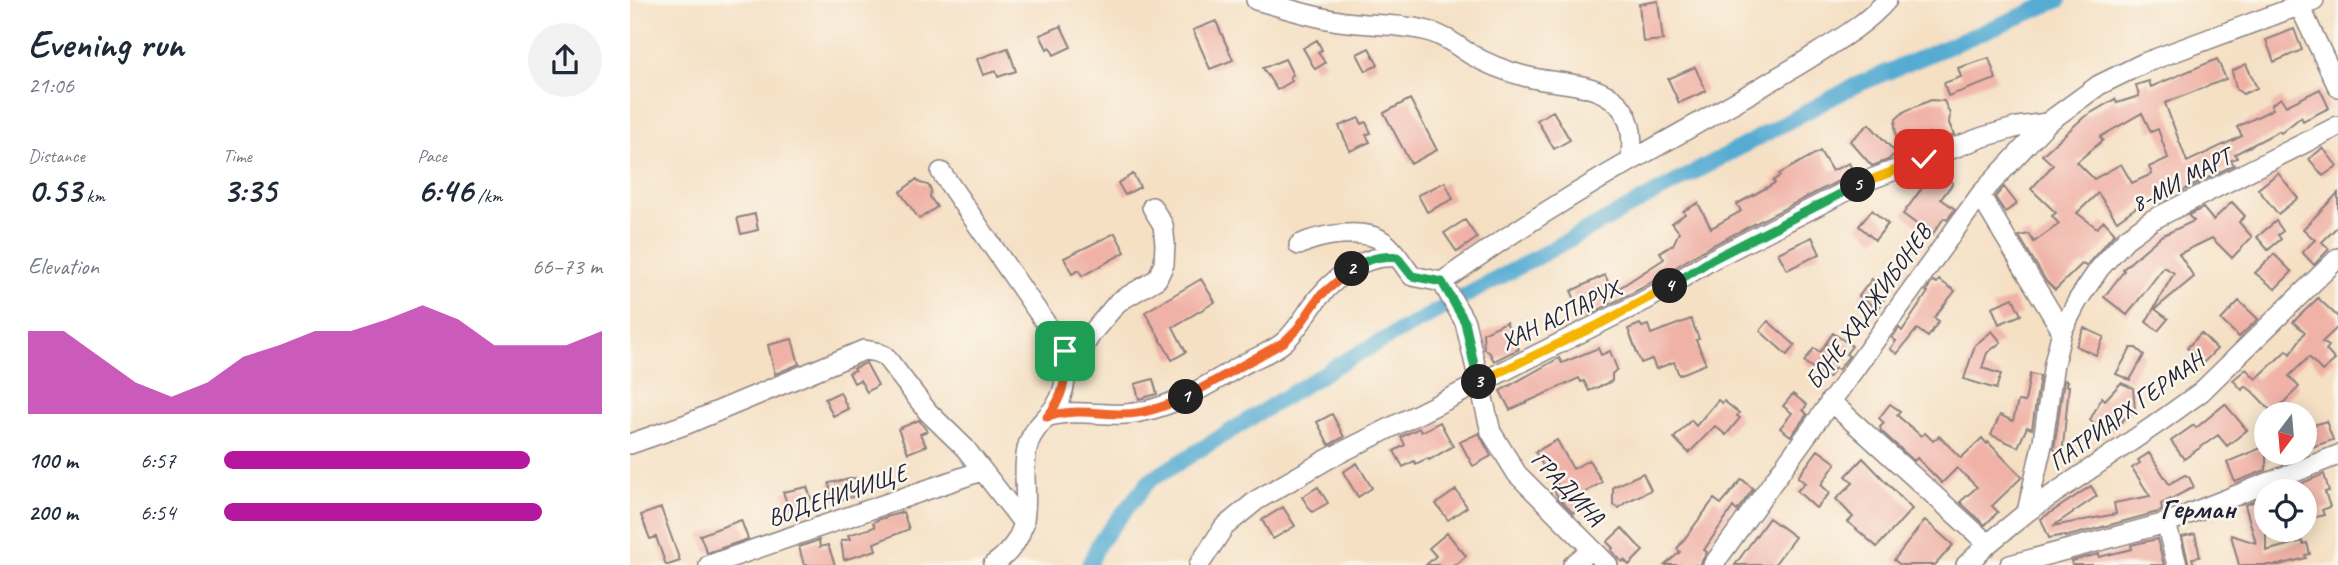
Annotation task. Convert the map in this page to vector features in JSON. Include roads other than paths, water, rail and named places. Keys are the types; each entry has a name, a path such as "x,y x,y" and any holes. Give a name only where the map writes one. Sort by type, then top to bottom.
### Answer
{"street":[{"path":"1256,0 1338,21 1403,26 1426,31 1445,37 1470,54 1502,70 1532,79 1591,89 1613,99 1626,114 1633,135 1631,161"},
{"path":"1299,245 1312,238 1360,233 1374,236 1385,242 1412,276 1442,282 1553,206 1755,92 1877,11 1887,0"},
{"path":"2307,4 2338,87"},
{"name":"БОНЕ ХАДЖИБОНЕВ","path":"1713,565 1980,195 2047,123 2099,85 2144,63 2307,4"},
{"name":"ХАН АСПАРУХ","path":"1199,565 1224,527 1257,500 1328,459 1636,305 1713,259 1866,181 1983,137 2018,127 2047,123"},
{"name":"8-МИ МАРТ","path":"2027,512 2062,331 2078,300 2099,269 2126,239 2152,220 2338,126"},
{"path":"941,172 1065,351 1067,372"},
{"path":"1980,195 2062,331"},
{"path":"993,565 1005,557 1019,540 1024,524 1026,452 1037,428 1056,406 1067,372 1091,332 1118,302 1157,279 1164,264 1163,225 1152,207"},
{"path":"1047,417 1061,412 1124,414 1161,408 1195,393 1284,342 1297,329 1320,296 1352,268 1377,257 1397,257"},
{"name":"ПАТРИАРХ ГЕРМАН","path":"1966,565 2027,512 2158,424 2200,392 2338,258"},
{"name":"ГРАДИНА","path":"1442,282 1465,322 1491,432 1517,474 1608,565"},
{"path":"630,444 687,424 864,350 876,352 885,356 928,412 965,448 1024,524"},
{"path":"1830,401 1988,544"},
{"path":"2010,565 2166,523 2338,455"},
{"name":"ВОДЕНИЧИЩЕ","path":"709,565 981,471"},
{"path":"2166,523 2177,565"},
{"path":"1573,565 1592,549"}],"waterway":[{"path":"1089,565 1099,543 1149,481 1339,364 1854,86 2059,0"}],"district":[{"name":"Герман","path":"2198,508"}]}
